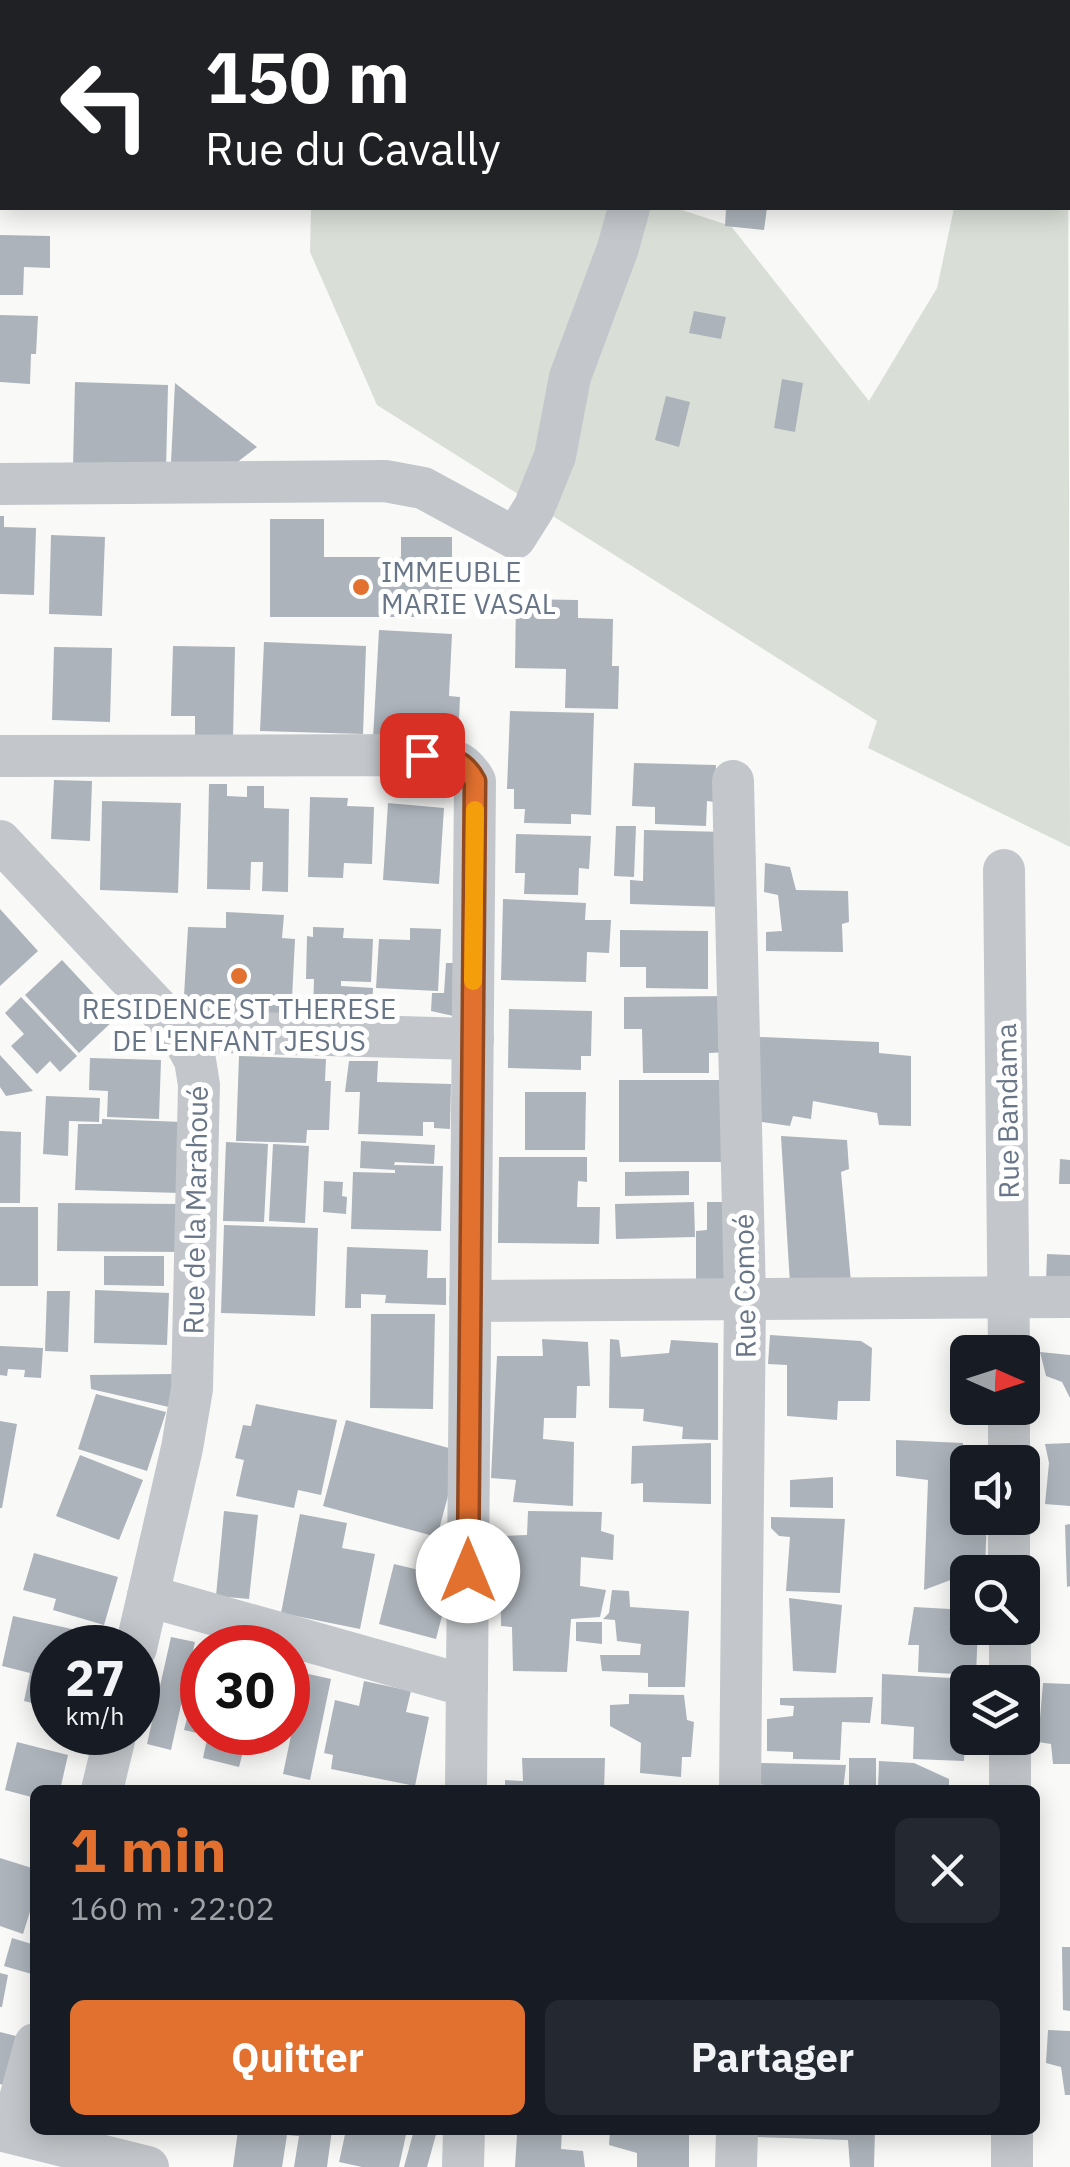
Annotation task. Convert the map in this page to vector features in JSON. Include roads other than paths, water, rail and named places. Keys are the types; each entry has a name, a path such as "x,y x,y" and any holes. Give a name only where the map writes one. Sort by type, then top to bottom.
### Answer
{"street":[{"path":"0,484 385,481 423,488 515,538 534,508 555,456 570,377 629,210"},
{"path":"0,756 422,755 453,759 467,766 475,781 466,1785"},
{"name":"Rue Comoé","path":"733,781 745,1298 740,1785"},
{"name":"Rue de la Marahoué","path":"0,841 179,1031 195,1060 198,1084 192,1390 141,1625"},
{"name":"Rue Bandama","path":"1004,870 1008,1335"},
{"path":"179,1031 472,1039"},
{"path":"470,1301 1070,1297"},
{"path":"148,1596 467,1686"},
{"path":"103,1785 110,1755"},
{"path":"1010,1755 1010,1785"},
{"path":"30,2058 5,2131 148,2167"},
{"path":"464,2135 464,2167"},
{"path":"736,2135 736,2167"},
{"path":"1012,2135 1012,2167"}],"place":[{"name":"IMMEUBLE MARIE VASAL","path":"361,587"},
{"name":"RESIDENCE ST THERESE DE L'ENFANT JESUS","path":"239,976"}]}
